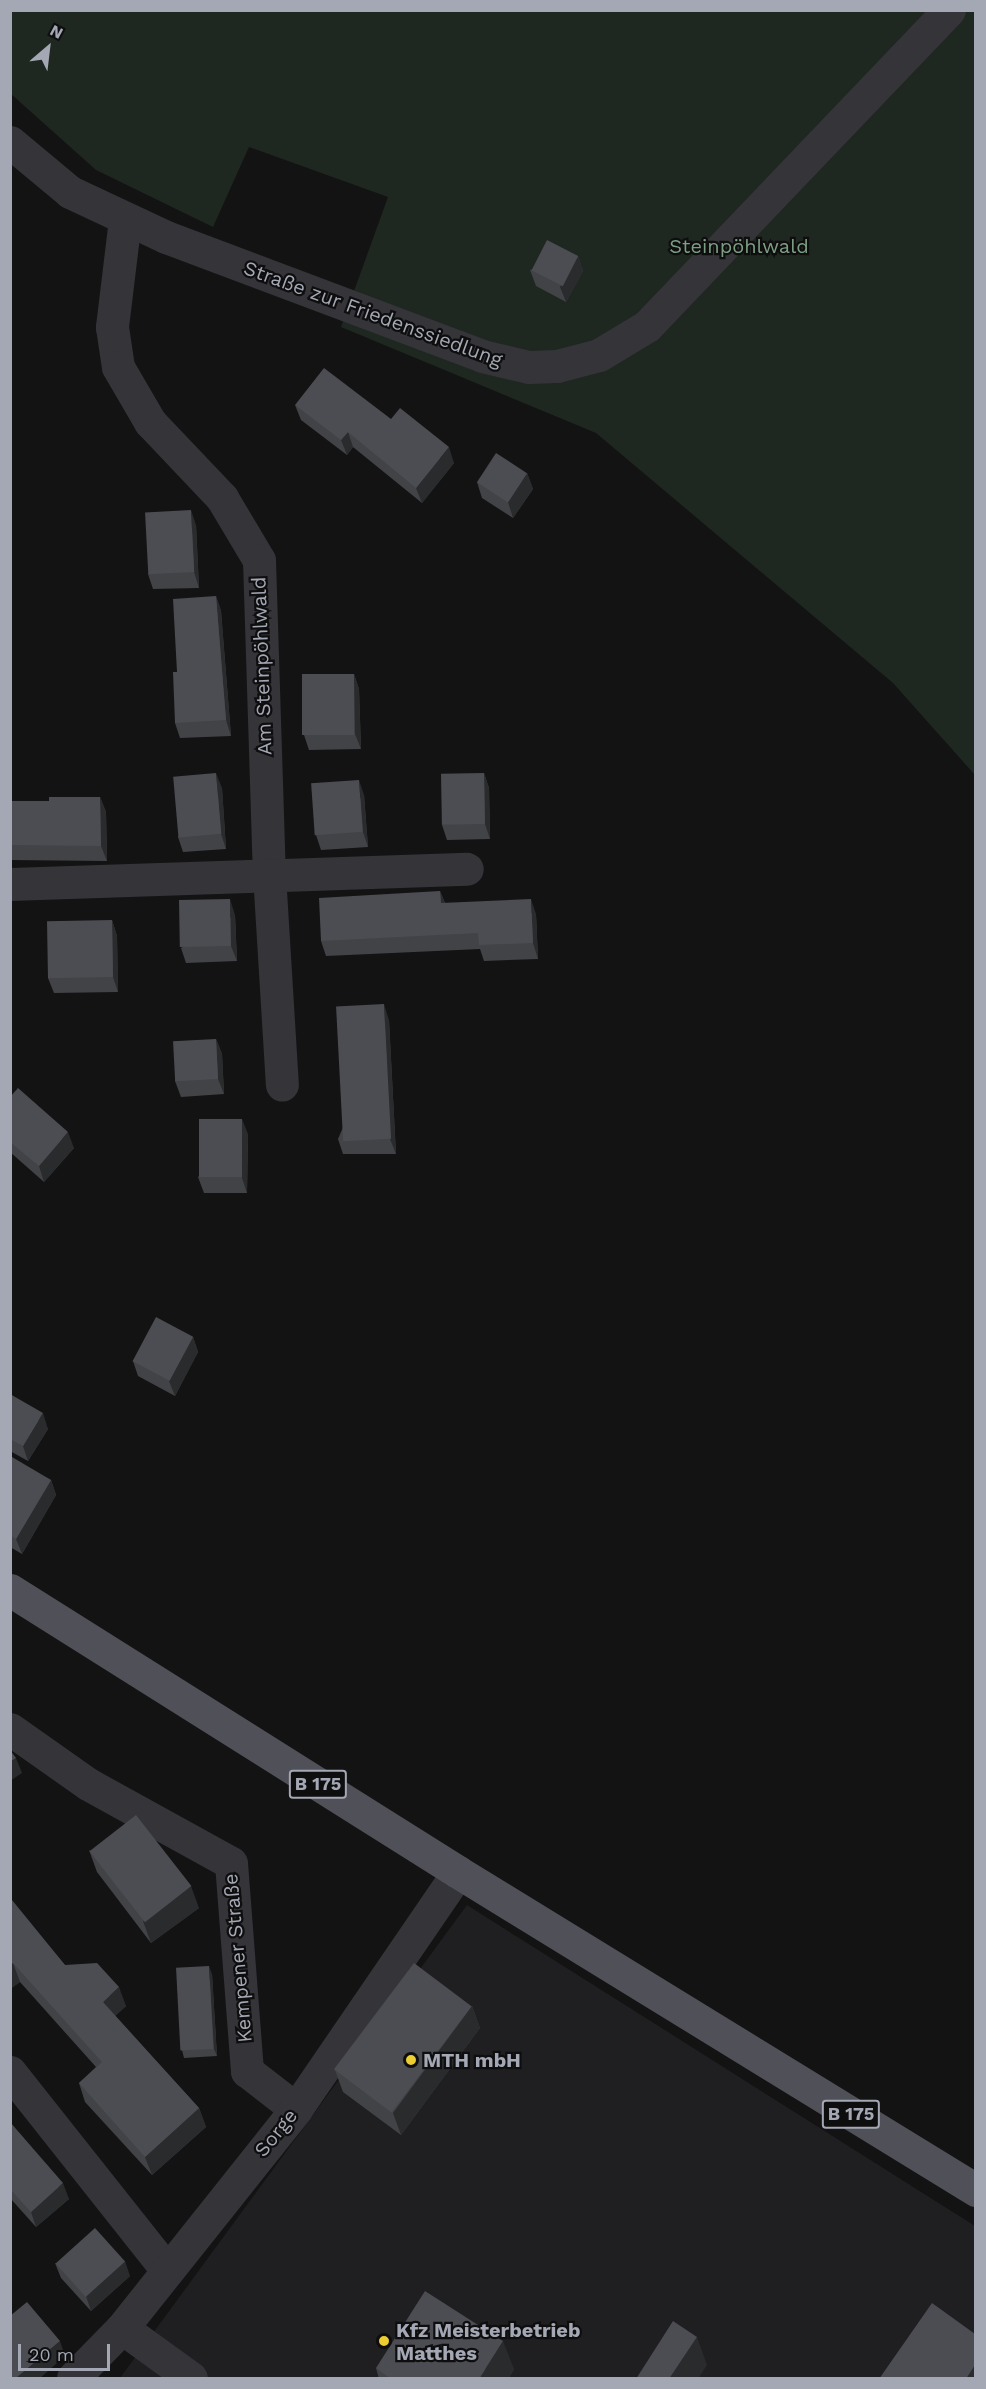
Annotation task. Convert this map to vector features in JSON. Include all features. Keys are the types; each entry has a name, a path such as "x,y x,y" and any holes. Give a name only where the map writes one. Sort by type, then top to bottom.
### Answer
{"main road":[{"name":"B 175","path":"10,1590 458,1872 975,2190"}],"street":[{"name":"Straße zur Friedenssiedlung","path":"10,142 70,192 125,219 262,275 482,356 529,367 557,366 599,355 647,326 949,10"},
{"name":"Am Steinpöhlwald","path":"125,219 112,327 118,367 150,423 222,498 259,560 269,874 282,1085"},
{"path":"10,884 467,869"},
{"name":"Kempener Straße","path":"10,1728 88,1784 231,1863 247,2071 296,2109"},
{"name":"Sorge","path":"73,2379 122,2328 166,2269 296,2109 458,1872"},
{"path":"10,2072 166,2269"},
{"path":"122,2328 191,2379"}],"shaded area":[{"path":"467,1905 975,2226 975,2378 120,2378"}],"green space":[{"name":"Steinpöhlwald","path":"11,11 975,11 975,775 893,683 596,433 341,327 388,197 249,147 213,227 96,170 11,94"}],"building":[{"path":"547,240 578,256 563,286 532,270"},
{"path":"324,368 391,419 400,408 449,447 416,488 348,432 341,440 295,405"},
{"path":"496,453 527,473 508,503 477,482"},
{"path":"191,510 194,572 148,574 145,512"},
{"path":"216,596 226,720 175,723 173,672 177,672 173,599"},
{"path":"302,674 354,674 354,735 302,735"},
{"path":"216,773 221,834 178,838 173,777"},
{"path":"484,773 485,824 442,825 441,774"},
{"path":"359,780 363,832 315,835 311,783"},
{"path":"49,797 100,797 101,846 10,845 10,801 49,801"},
{"path":"440,891 441,903 531,899 533,943 479,945 478,933 321,941 319,898"},
{"path":"230,899 231,946 180,947 179,900"},
{"path":"112,920 113,977 48,978 47,921"},
{"path":"384,1004 391,1139 343,1141 336,1007"},
{"path":"216,1039 218,1079 175,1081 173,1041"},
{"path":"18,1088 68,1132 39,1166 10,1142 10,1097"},
{"path":"199,1119 242,1119 242,1177 199,1177"},
{"path":"156,1317 193,1337 170,1381 133,1361"},
{"path":"10,1394 43,1413 23,1446 10,1439"},
{"path":"12,1457 51,1480 16,1539 10,1535 10,1460"},
{"path":"10,1750 16,1758 10,1762"},
{"path":"136,1815 191,1886 145,1922 90,1851"},
{"path":"12,1900 65,1965 97,1963 119,1987 103,2002 199,2108 145,2157 79,2083 102,2062 13,1963 10,1965 10,1902"},
{"name":"MTH mbH","path":"414,1963 472,2006 391,2113 334,2069"},
{"path":"209,1966 213,2049 180,2051 176,1968"},
{"path":"10,2122 63,2183 31,2212 10,2189"},
{"path":"95,2228 125,2261 86,2297 56,2263"},
{"path":"425,2291 503,2341 479,2379 391,2379 376,2368"},
{"path":"27,2302 60,2341 15,2379 10,2379 10,2316"},
{"path":"932,2303 975,2334 975,2365 966,2379 879,2379"},
{"path":"673,2321 697,2337 669,2379 636,2379"}],"place":[{"name":"MTH mbH","path":"411,2060"},
{"name":"Kfz Meisterbetrieb Matthes","path":"384,2341"}]}
